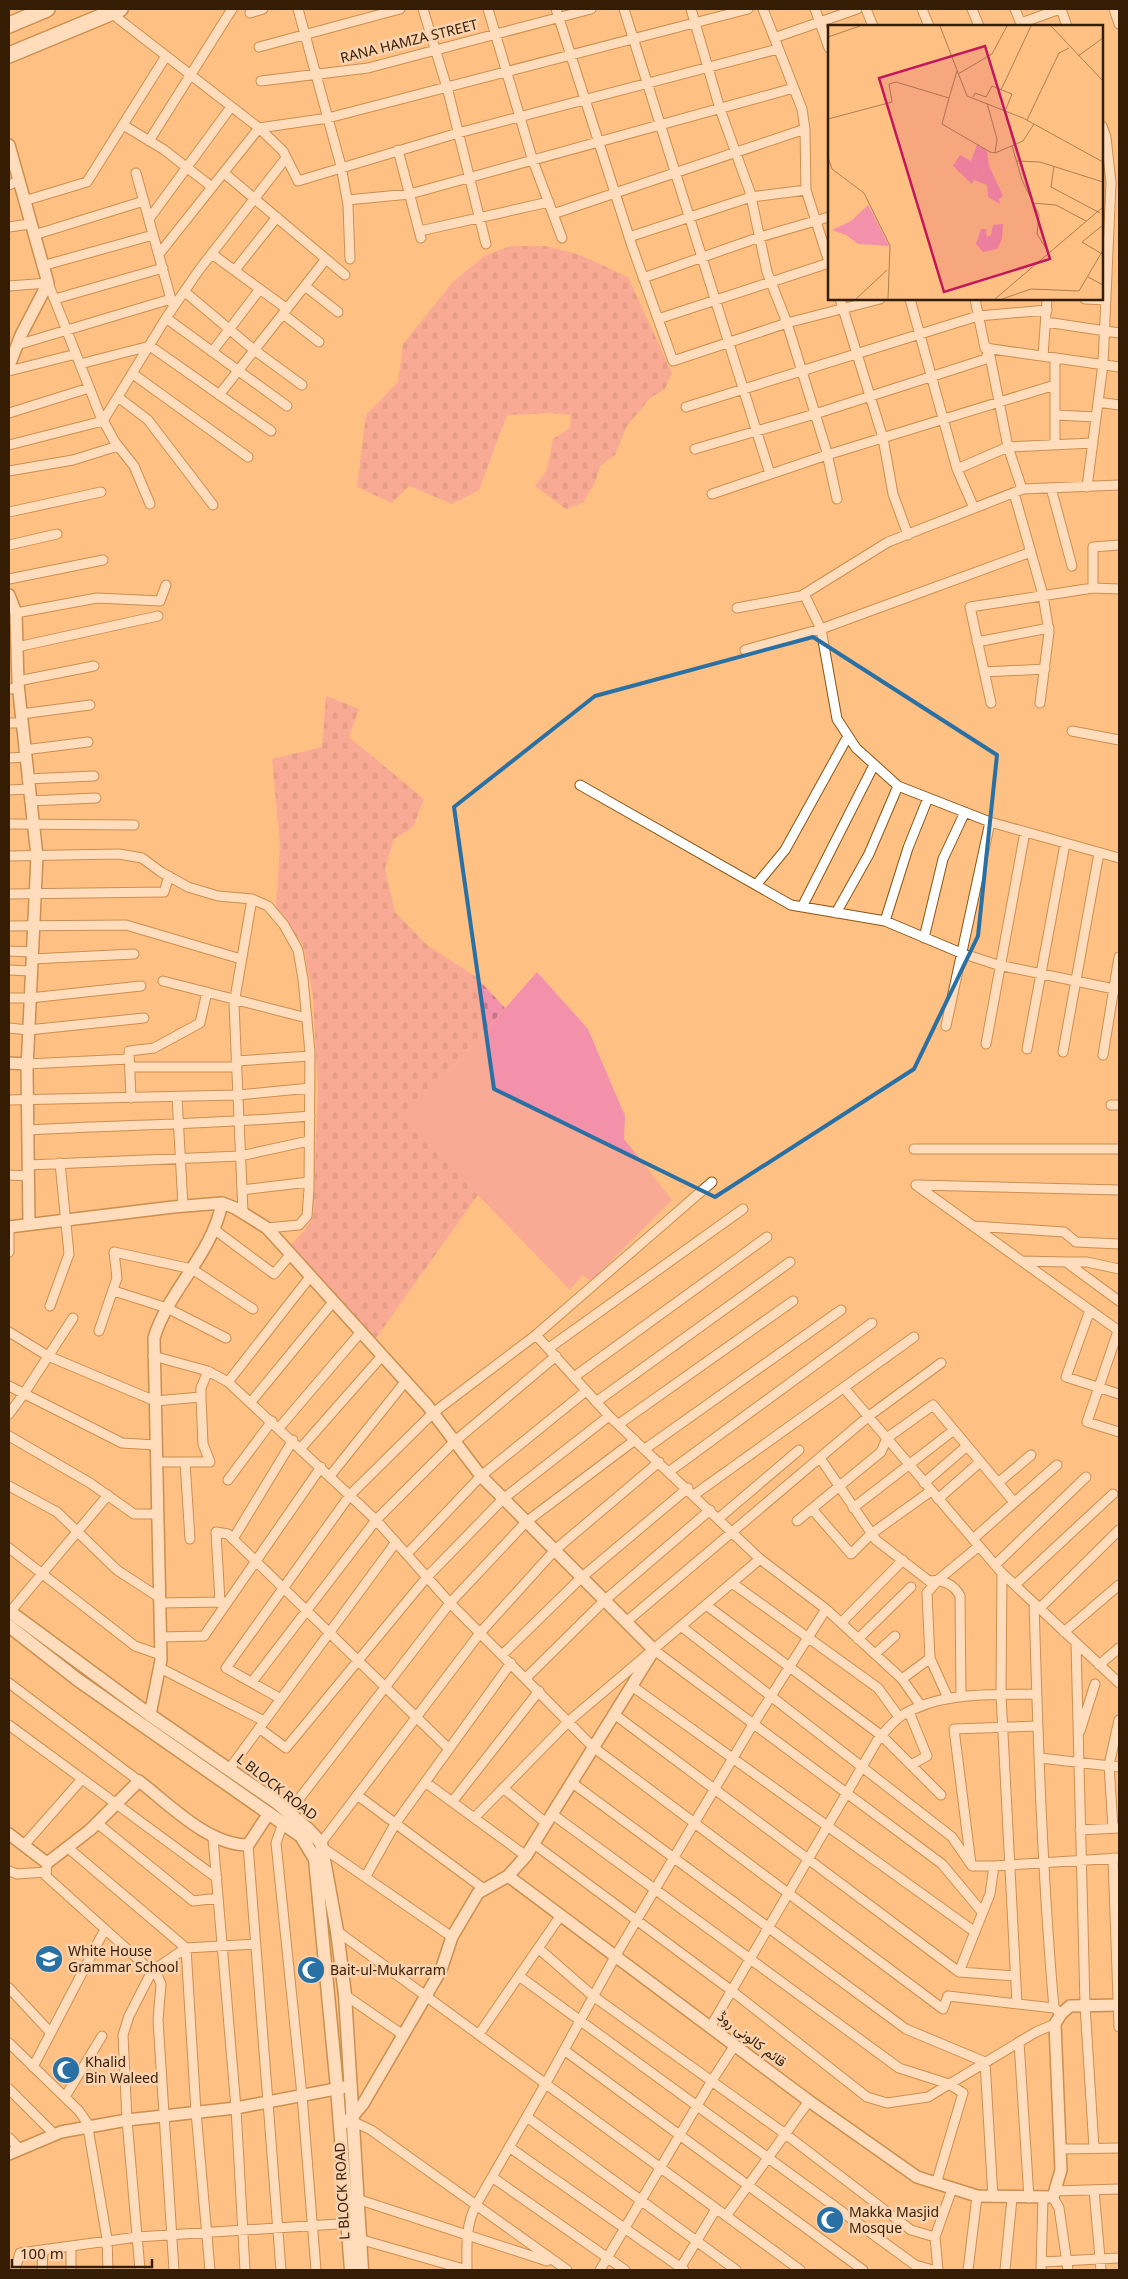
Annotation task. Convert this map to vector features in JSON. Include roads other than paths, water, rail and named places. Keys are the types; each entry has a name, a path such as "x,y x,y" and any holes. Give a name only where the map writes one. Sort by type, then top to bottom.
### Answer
{"main road":[{"path":"34,43 16,22 47,9"},
{"path":"9,55 34,43 116,11"},
{"name":"L BLOCK ROAD","path":"10,1611 150,1715 230,1768 286,1818 322,1846 337,1931 345,1995 357,2199 353,2223 351,2270"},
{"name":"L BLOCK ROAD","path":"9,1626 78,1680 269,1813 286,1818 302,1836 315,1859 340,2126 353,2223 359,2239 362,2270"}],"street":[{"path":"149,141 232,9"},
{"path":"250,13 263,9"},
{"path":"298,9 341,166 347,200 350,258"},
{"path":"258,47 400,9"},
{"path":"424,9 447,87 486,244"},
{"path":"488,9 533,160 562,238"},
{"name":"RANA HAMZA STREET","path":"261,81 368,68 496,34 557,13 591,9"},
{"path":"624,9 770,474"},
{"path":"691,9 720,108 751,198 770,282 787,324 802,371 827,455 837,499"},
{"path":"159,254 259,128 328,118 748,9"},
{"path":"763,9 802,109 805,129 806,190 828,258"},
{"path":"815,9 828,45"},
{"path":"774,38 858,9"},
{"path":"866,9 873,25"},
{"path":"922,9 929,25"},
{"path":"972,9 979,25"},
{"path":"1015,9 1021,25 1060,9 1067,25"},
{"path":"1114,9 1119,24"},
{"path":"116,11 166,56 259,128 283,152 298,181 341,166 458,133 778,49"},
{"path":"557,13 614,194 673,361 787,324 876,300"},
{"path":"24,201 87,182 166,56"},
{"path":"347,200 410,194 794,88"},
{"path":"149,219 231,107"},
{"path":"123,125 149,141 212,187"},
{"path":"553,214 805,129"},
{"path":"1087,488 1102,364 1115,204 1115,183 1103,129"},
{"path":"9,144 14,183 24,201 42,266 89,388 103,421 118,446 134,466 150,504"},
{"path":"398,150 421,235 479,218 548,202"},
{"path":"9,445 103,421 150,346 172,303 184,292 286,158"},
{"path":"1109,162 1119,161"},
{"path":"136,173 172,303"},
{"path":"224,173 345,275"},
{"path":"629,238 751,198 806,190"},
{"path":"9,227 32,230 144,201"},
{"path":"643,278 760,237 828,217"},
{"path":"235,270 277,218"},
{"path":"42,266 153,235"},
{"path":"212,254 260,289 319,342"},
{"path":"219,395 326,259"},
{"path":"658,319 828,262"},
{"path":"55,299 162,268"},
{"path":"9,286 48,283"},
{"path":"9,366 17,344 48,283"},
{"path":"305,286 338,312"},
{"path":"212,352 260,289"},
{"path":"184,292 254,350 302,385"},
{"path":"840,300 883,438 894,494 908,534"},
{"path":"910,300 957,469 974,508"},
{"path":"974,300 985,348 1119,367"},
{"path":"1043,356 1048,300"},
{"path":"17,344 172,303"},
{"path":"686,406 978,316 1047,310"},
{"path":"166,318 287,406"},
{"path":"1046,322 1119,333"},
{"path":"80,364 150,346 271,431"},
{"path":"695,449 815,414 986,359 989,348"},
{"path":"989,348 1001,402 1008,447 1049,628 1040,704"},
{"path":"9,371 76,354"},
{"path":"1055,358 1056,445"},
{"path":"132,374 248,457"},
{"path":"712,494 827,455 1055,385"},
{"path":"9,413 89,388"},
{"path":"118,397 148,420 214,505"},
{"path":"1098,402 1119,405"},
{"path":"1055,415 1096,417"},
{"path":"957,469 1008,447 1093,443"},
{"path":"9,471 73,460 118,446"},
{"path":"737,608 804,594 888,542 1018,491 1119,485"},
{"path":"1051,488 1072,566"},
{"path":"9,512 101,492"},
{"path":"9,545 57,534"},
{"path":"1093,588 1093,547 1119,545"},
{"path":"745,650 821,629 1031,552"},
{"path":"9,579 103,560"},
{"path":"30,1223 27,1064 37,856 21,719 15,686 12,604 97,598 160,601 166,585"},
{"path":"991,702 970,607 1093,588 1119,588"},
{"path":"804,594 821,629 837,719 856,748 898,786 990,822 1119,858"},
{"path":"14,653 158,616"},
{"path":"978,642 1049,628"},
{"path":"15,686 94,666"},
{"path":"984,672 1044,669"},
{"path":"9,723 90,706"},
{"path":"1072,731 1119,740"},
{"path":"756,885 785,850 848,736"},
{"path":"9,758 88,742"},
{"path":"802,907 874,765"},
{"path":"29,790 94,776"},
{"path":"580,785 791,905 885,921 962,954 1001,965 1116,989"},
{"path":"836,912 869,854 898,786"},
{"path":"9,790 29,790 96,798"},
{"path":"885,921 908,848 928,798"},
{"path":"924,938 943,859 965,812"},
{"path":"946,1026 990,822"},
{"path":"9,824 33,826 134,825"},
{"path":"986,1044 1025,832"},
{"path":"1027,1049 1064,844"},
{"path":"1063,1052 1099,853"},
{"path":"9,856 118,854 142,858 188,887 218,896 252,899 268,906 284,925 298,950 307,1018 310,1056 309,1182 307,1216 299,1225 267,1228"},
{"path":"9,894 164,892 169,876"},
{"path":"242,1212 234,999 252,899"},
{"path":"9,926 126,925 241,959"},
{"path":"9,952 32,955 134,954"},
{"path":"1102,1055 1116,989 1119,958"},
{"path":"9,970 31,972"},
{"path":"163,981 307,1018"},
{"path":"9,998 30,998 141,986"},
{"path":"131,1098 129,1051 154,1048 200,1023 207,992"},
{"path":"9,1028 28,1030 144,1018"},
{"path":"9,1064 236,1064 310,1056"},
{"path":"9,1100 238,1095 310,1088"},
{"path":"177,1097 183,1206"},
{"path":"28,1130 239,1122 310,1116"},
{"path":"9,1175 60,1164 240,1156 309,1140"},
{"path":"914,1149 1119,1149"},
{"path":"50,1306 69,1254 60,1164"},
{"path":"242,1190 309,1182"},
{"path":"281,1698 226,1668 350,1495 433,1413 536,1335 712,1182"},
{"path":"1119,1190 916,1185 1119,1331 1087,1422 1119,1432"},
{"path":"150,1715 161,1655 154,1338 159,1319 215,1230 222,1203"},
{"path":"9,1252 9,1227 183,1206 222,1203 242,1212 267,1228 433,1413 480,1476 654,1650 942,1864 982,1912"},
{"path":"549,1348 743,1209"},
{"path":"973,1226 1064,1232 1076,1242 1119,1244"},
{"path":"215,1230 274,1274 290,1255"},
{"path":"574,1377 767,1237"},
{"path":"99,1331 118,1278 114,1252 192,1269 253,1308"},
{"path":"1022,1261 1087,1262 1119,1269"},
{"path":"596,1402 790,1262"},
{"path":"1066,1262 1119,1301"},
{"path":"228,1382 310,1277"},
{"path":"114,1291 167,1308 226,1338"},
{"path":"619,1424 793,1301"},
{"path":"251,1402 333,1302"},
{"path":"646,1449 841,1310"},
{"path":"1090,1310 1066,1377 1119,1394"},
{"path":"9,1414 72,1318"},
{"path":"670,1472 872,1323"},
{"path":"9,1332 48,1356 155,1401 201,1397"},
{"path":"280,1428 360,1333"},
{"path":"536,1335 609,1416 691,1491 760,1559 826,1609 902,1679 920,1706"},
{"path":"502,1655 582,1577 691,1491 844,1388 914,1337"},
{"path":"153,1356 208,1371 228,1382 293,1440 376,1520 450,1603 593,1747 943,2009 948,1996 1057,2011 1070,2006 1119,2005"},
{"path":"301,1448 382,1356"},
{"path":"252,1682 376,1520 454,1442 556,1356"},
{"path":"626,1622 869,1416 941,1363"},
{"path":"156,1462 210,1462 203,1444 201,1397 201,1388 208,1371"},
{"path":"330,1476 405,1382"},
{"path":"9,1386 23,1395 122,1443 156,1444"},
{"path":"844,1388 1002,1573 1119,1683"},
{"path":"407,1554 480,1476 586,1390"},
{"path":"797,1521 881,1452 887,1438 932,1405 1014,1502"},
{"path":"160,1668 262,1724 286,1748 427,1577 503,1499 609,1416"},
{"path":"228,1480 272,1421"},
{"path":"853,1508 954,1430"},
{"path":"9,1436 108,1496 134,1514 158,1514"},
{"path":"233,1538 293,1440"},
{"path":"316,2270 302,2095 276,1843 286,1818 450,1603 526,1522 635,1440"},
{"path":"924,1483 967,1446"},
{"path":"719,1518 799,1450"},
{"path":"998,1483 1031,1455"},
{"path":"820,1458 871,1534 929,1581 938,1580 956,1588 960,1596 961,1697"},
{"path":"185,1462 190,1538"},
{"path":"452,1937 322,1846 357,1795 480,1633 554,1550 659,1462"},
{"path":"938,1499 980,1462"},
{"path":"948,1698 930,1655 927,1593 1014,1502 1056,1465"},
{"path":"160,1637 204,1636 224,1602 256,1561 321,1467"},
{"path":"995,1565 1086,1477"},
{"path":"9,1486 57,1512 117,1570 160,1600 224,1602"},
{"path":"812,1509 850,1554 871,1534 931,1491"},
{"path":"1015,1586 1113,1494"},
{"path":"10,1611 108,1496"},
{"path":"526,1678 605,1600 710,1510"},
{"path":"1119,1530 1037,1605 1036,1694 1043,1862 1057,2011 1055,2024 1062,2170 1050,2195 1042,2266 1067,2265 1100,2259 1119,2258"},
{"path":"224,1602 216,1532 228,1534 233,1538 448,1749"},
{"path":"230,1768 396,1542"},
{"path":"9,1548 135,1646 161,1655"},
{"path":"474,1818 569,1721 760,1559"},
{"path":"841,1623 903,1560"},
{"path":"1002,1573 1002,1727 1017,2004"},
{"path":"732,1583 878,1688 900,1717"},
{"path":"1064,1632 1119,1585"},
{"path":"858,1639 911,1587"},
{"path":"706,1605 882,1736 941,1795"},
{"path":"359,2239 467,2270 466,2233 468,2221 476,2205 616,1956 753,1724 826,1609"},
{"path":"682,1627 952,1837 972,1866"},
{"path":"875,1654 895,1636"},
{"path":"1076,1642 1085,2005 1094,2148"},
{"path":"1099,1665 1119,1648"},
{"path":"340,2126 353,2119 363,2104 441,1970 452,1937 478,1892 508,1876 526,1856 654,1650"},
{"path":"902,1679 929,1659 930,1655"},
{"path":"366,1876 395,1824 511,1663"},
{"path":"9,1683 213,1838 233,1844 248,1845"},
{"path":"1078,1738 1095,1684"},
{"path":"632,1686 975,1932"},
{"path":"452,1802 539,1691"},
{"path":"711,2026 846,1793 882,1736 900,1717 920,1706 948,1698 1036,1694"},
{"path":"909,1712 927,1756 911,1765"},
{"path":"614,1714 959,1972 1015,1976"},
{"path":"1080,1830 1116,1828 1115,1794 1109,1766 1119,1720"},
{"path":"9,1725 217,1878"},
{"path":"972,1866 954,1729 1038,1726"},
{"path":"1040,1758 1119,1767"},
{"path":"24,1845 82,1779"},
{"path":"9,1871 17,1874 46,1867 96,1823 139,1781"},
{"path":"425,1782 526,1856"},
{"path":"571,1782 906,2029 985,2062"},
{"path":"503,1788 656,1889 899,2068 949,2084 963,2093 936,2184"},
{"path":"357,1795 484,1889"},
{"path":"269,1813 248,1845 281,2270"},
{"path":"96,1823 192,1901 218,1898"},
{"path":"9,1834 24,1845 46,1867 46,1876 152,1971 162,1984 158,2020 174,2270"},
{"path":"213,1838 236,2108 241,2230 245,2270"},
{"path":"534,1844 732,1991 867,2097 887,2103 928,2097 1019,2042 1055,2024"},
{"path":"67,1847 186,1948 196,2112 210,2270"},
{"path":"972,1866 1116,1858 1119,2027"},
{"path":"959,1972 990,1894 994,1866"},
{"name":"قائم کالونی روڈ","path":"508,1876 809,2101 917,2177 977,2196 1029,2198 1050,2195"},
{"path":"479,2034 561,1915"},
{"path":"33,2067 105,1929"},
{"path":"337,1931 426,1994 800,2270"},
{"path":"140,2270 127,2120 123,2035 129,2016 152,1971 186,1948 256,1944"},
{"path":"538,1948 593,1996 784,2133 911,2230 935,2237"},
{"path":"519,1976 915,2265 933,2270"},
{"path":"9,1988 52,2033"},
{"path":"345,1995 403,2035"},
{"path":"65,2097 102,2036"},
{"path":"1019,2042 1029,2198"},
{"path":"9,2043 79,2110 89,2128 107,2241 108,2270"},
{"path":"600,2270 711,2082 735,2045"},
{"path":"564,2050 863,2270"},
{"path":"985,2062 993,2197"},
{"path":"9,2154 55,2135 127,2120 236,2108 351,2086"},
{"path":"9,2089 55,2135"},
{"path":"726,2216 784,2133 809,2101"},
{"path":"526,2117 696,2239 736,2270"},
{"path":"353,2119 567,2270"},
{"path":"9,2138 20,2149"},
{"path":"509,2147 681,2269 696,2239 716,2209"},
{"path":"1061,2149 1119,2148"},
{"path":"492,2177 625,2270"},
{"path":"938,2270 935,2237 952,2189"},
{"path":"1050,2195 1119,2189"},
{"path":"1094,2190 1101,2270"},
{"path":"1050,2195 1059,2208 1067,2265"},
{"path":"968,2270 977,2196"},
{"path":"1004,2270 1012,2198"},
{"path":"357,2199 557,2264"},
{"path":"15,2270 20,2253 137,2237 353,2223"},
{"path":"71,2246 71,2270"},
{"path":"42,2270 43,2250"}],"place":[{"name":"White House Grammar School","path":"49,1959"},
{"name":"Bait-ul-Mukarram","path":"311,1970"},
{"name":"Khalid Bin Waleed","path":"66,2070"},
{"name":"Makka Masjid Mosque","path":"830,2220"}]}
